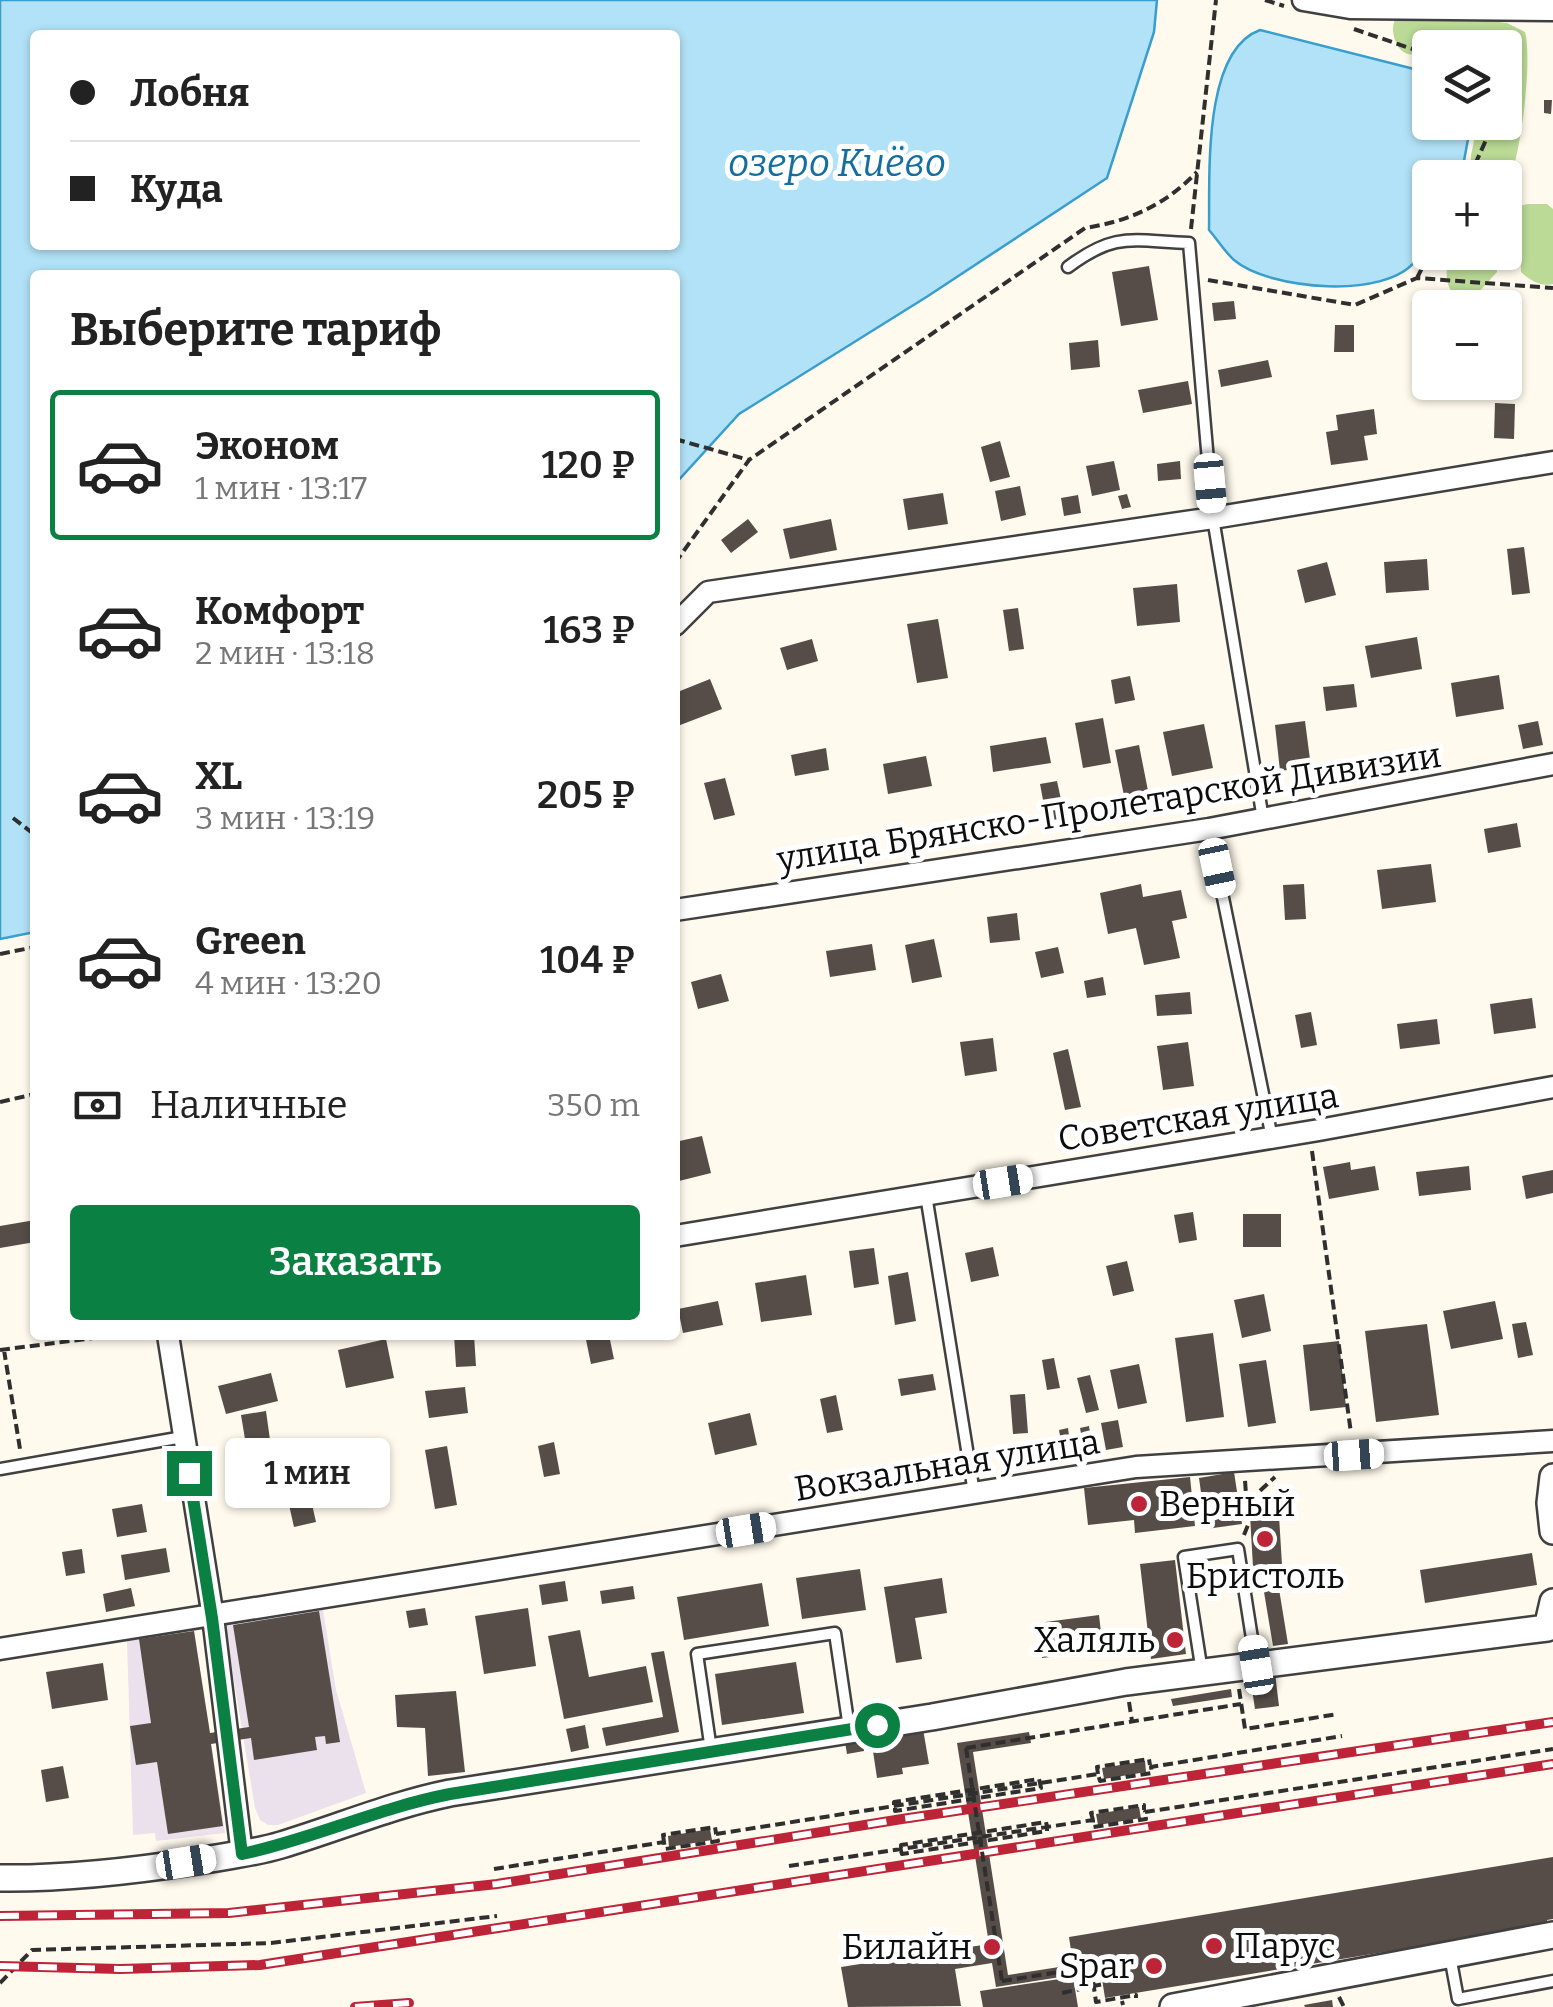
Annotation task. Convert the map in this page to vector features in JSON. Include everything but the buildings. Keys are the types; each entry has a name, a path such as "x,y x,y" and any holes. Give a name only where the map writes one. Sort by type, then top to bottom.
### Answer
{"street":[{"path":"1303,0 1350,8 1553,10"},
{"path":"680,620 708,592 1213,518 1553,462"},
{"name":"улица Брянско-Пролетарской Дивизии","path":"680,909 1209,829 1553,764"},
{"name":"Советская улица","path":"680,1235 1272,1138 1553,1087"},
{"path":"169,1340 212,1618 242,1854"},
{"name":"Вокзальная улица","path":"0,1649 1136,1467 1553,1441"},
{"path":"1553,1478 1553,1531"},
{"path":"0,1878 158,1867 242,1854 280,1846 401,1804 711,1750 1202,1672 1550,1627 1553,1602"},
{"path":"1173,2007 1553,1935"}],"lane":[{"path":"1068,268 1088,252 1114,240 1189,243 1213,518 1263,820"},
{"path":"1209,829 1272,1138"},
{"path":"926,1194 974,1493"},
{"path":"0,1469 183,1437"},
{"path":"1202,1672 1184,1557 1238,1549 1256,1665"},
{"path":"711,1750 697,1654 835,1633 849,1729"},
{"path":"1450,1955 1458,1999 1553,1980"}],"path":[{"path":"1189,243 1216,0"},
{"path":"680,556 749,460 1085,228 1119,223 1165,201 1197,172"},
{"path":"1416,278 1420,270"},
{"path":"1194,278 1355,305 1416,278 1553,288"},
{"path":"680,440 749,460"},
{"path":"13,818 30,831"},
{"path":"0,954 30,948"},
{"path":"0,1102 30,1095"},
{"path":"1312,1150 1354,1455"},
{"path":"22,1465 2,1350 79,1340"},
{"path":"1238,1549 1248,1525 1243,1460"},
{"path":"1136,1998 1096,2002 1091,1967 1002,1981 966,1748 1242,1707 1245,1729 1338,1714"},
{"path":"1151,1766 1342,1736"},
{"path":"1144,1812 1553,1749"},
{"path":"1150,1759 1151,1766 1152,1773 1100,1781 1098,1774 1098,1768 1150,1759"},
{"path":"716,1834 1098,1774"},
{"path":"1039,1779 1040,1784 1041,1788 895,1811 894,1806 894,1802 966,1790 1039,1779"},
{"path":"1144,1805 1144,1812 1146,1818 1094,1827 1091,1813 1144,1805"},
{"path":"788,1866 1092,1820"},
{"path":"1046,1822 1047,1827 1048,1831 902,1854 900,1845 1046,1822"},
{"path":"715,1827 718,1840 665,1849 664,1842 663,1835 715,1827"},
{"path":"494,1869 664,1842"},
{"path":"0,1983 32,1950 270,1943 497,1916"},
{"path":"1062,1994 1103,1984"}],"shaded area":[{"path":"323,1610 336,1690 366,1793 278,1825 268,1825 260,1820 255,1808 225,1626"},
{"path":"194,1631 225,1833 156,1841 155,1833 133,1835 127,1641"}],"green space":[{"path":"1437,15 1507,23 1521,30 1412,30 1412,54 1409,54 1395,40 1393,25 1397,16"},
{"path":"1522,30 1527,46 1522,125"},
{"path":"1474,140 1519,140 1516,160 1471,160"},
{"path":"1547,204 1553,209 1553,284 1535,282 1521,272 1522,205"},
{"path":"1447,271 1497,272 1481,290 1451,290"}],"water":[{"name":"озеро Киёво","path":"0,0 1157,0 1154,32 1107,178 739,414 680,479 680,270 30,270 30,933 0,939"},
{"path":"1260,30 1412,68 1412,140 1468,140 1464,160 1412,160 1412,263 1401,273 1355,285 1299,284 1251,270 1234,260 1209,230 1213,118 1228,63 1241,42"}],"railway":[{"path":"0,1916 229,1913 497,1884 1553,1722"},
{"path":"0,1966 120,1969 260,1965 1553,1764"},
{"path":"355,2007 409,2003"}],"place":[{"name":"Верный","path":"1139,1504"},
{"name":"Бристоль","path":"1265,1539"},
{"name":"Халяль","path":"1175,1640"},
{"name":"Парус","path":"1214,1946"},
{"name":"Билайн","path":"992,1947"},
{"name":"Spar","path":"1154,1966"}],"route":[{"path":"189,1473 242,1854 280,1846 401,1804 450,1794 877,1725"}]}
